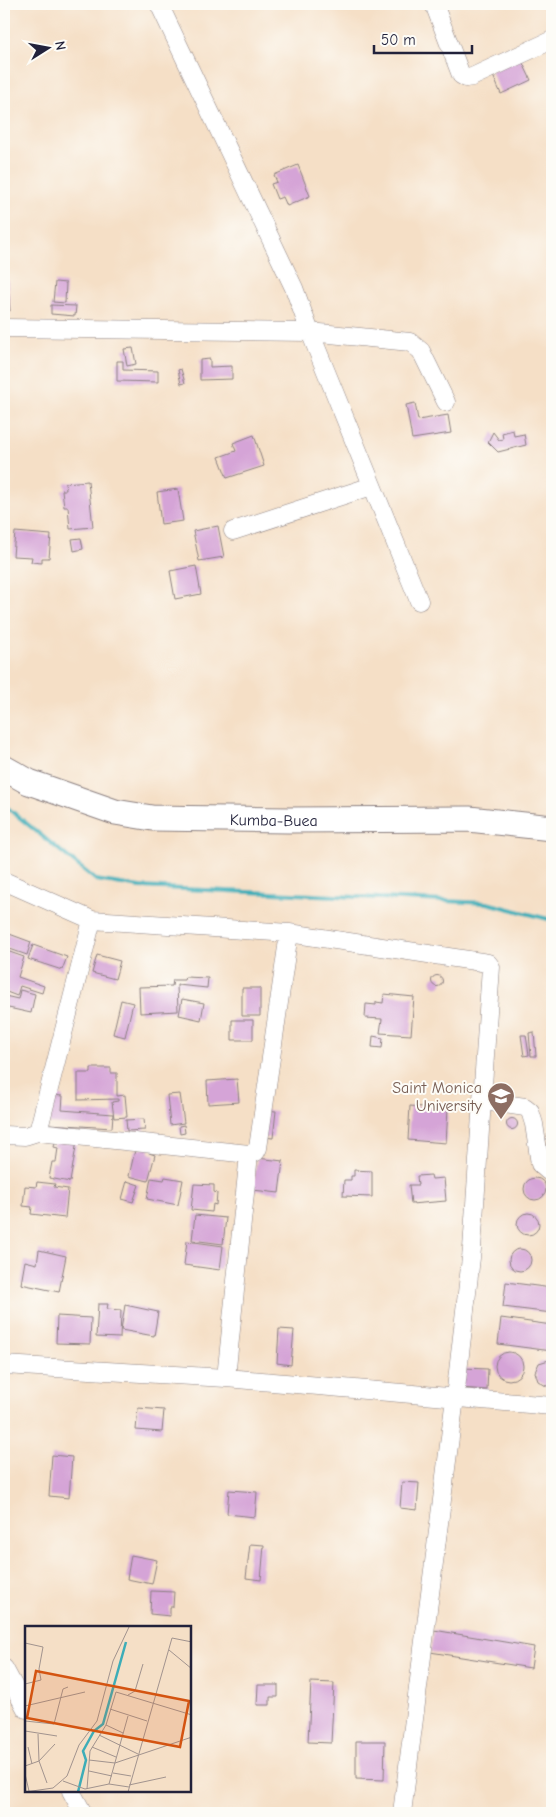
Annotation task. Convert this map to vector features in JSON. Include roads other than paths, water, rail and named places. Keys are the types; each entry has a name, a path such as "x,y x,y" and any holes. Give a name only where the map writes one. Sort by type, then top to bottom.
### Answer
{"highway":[{"name":"Kumba-Buea","path":"4,768 29,782 116,812 152,818 289,820 469,819 552,828"}],"street":[{"path":"159,4 294,288 310,332 419,600"},
{"path":"434,4 461,75 466,78 472,77 552,40"},
{"path":"4,328 310,332 410,342 421,351 446,402"},
{"path":"233,531 372,486"},
{"path":"4,881 92,920 289,933 488,963 491,966 472,1249 402,1813"},
{"path":"38,1132 92,920"},
{"path":"4,1135 26,1136 38,1132 249,1154 256,1152 289,933"},
{"path":"483,1101 525,1108 530,1111 534,1124 540,1164 552,1172"},
{"path":"226,1378 249,1154"},
{"path":"4,1365 226,1378 552,1406"},
{"path":"4,1668 25,1707"},
{"path":"72,1792 83,1813"}],"waterway":[{"path":"4,805 96,880 140,887 487,903 552,920"}],"place":[{"name":"Saint Monica University","path":"501,1120"}]}
